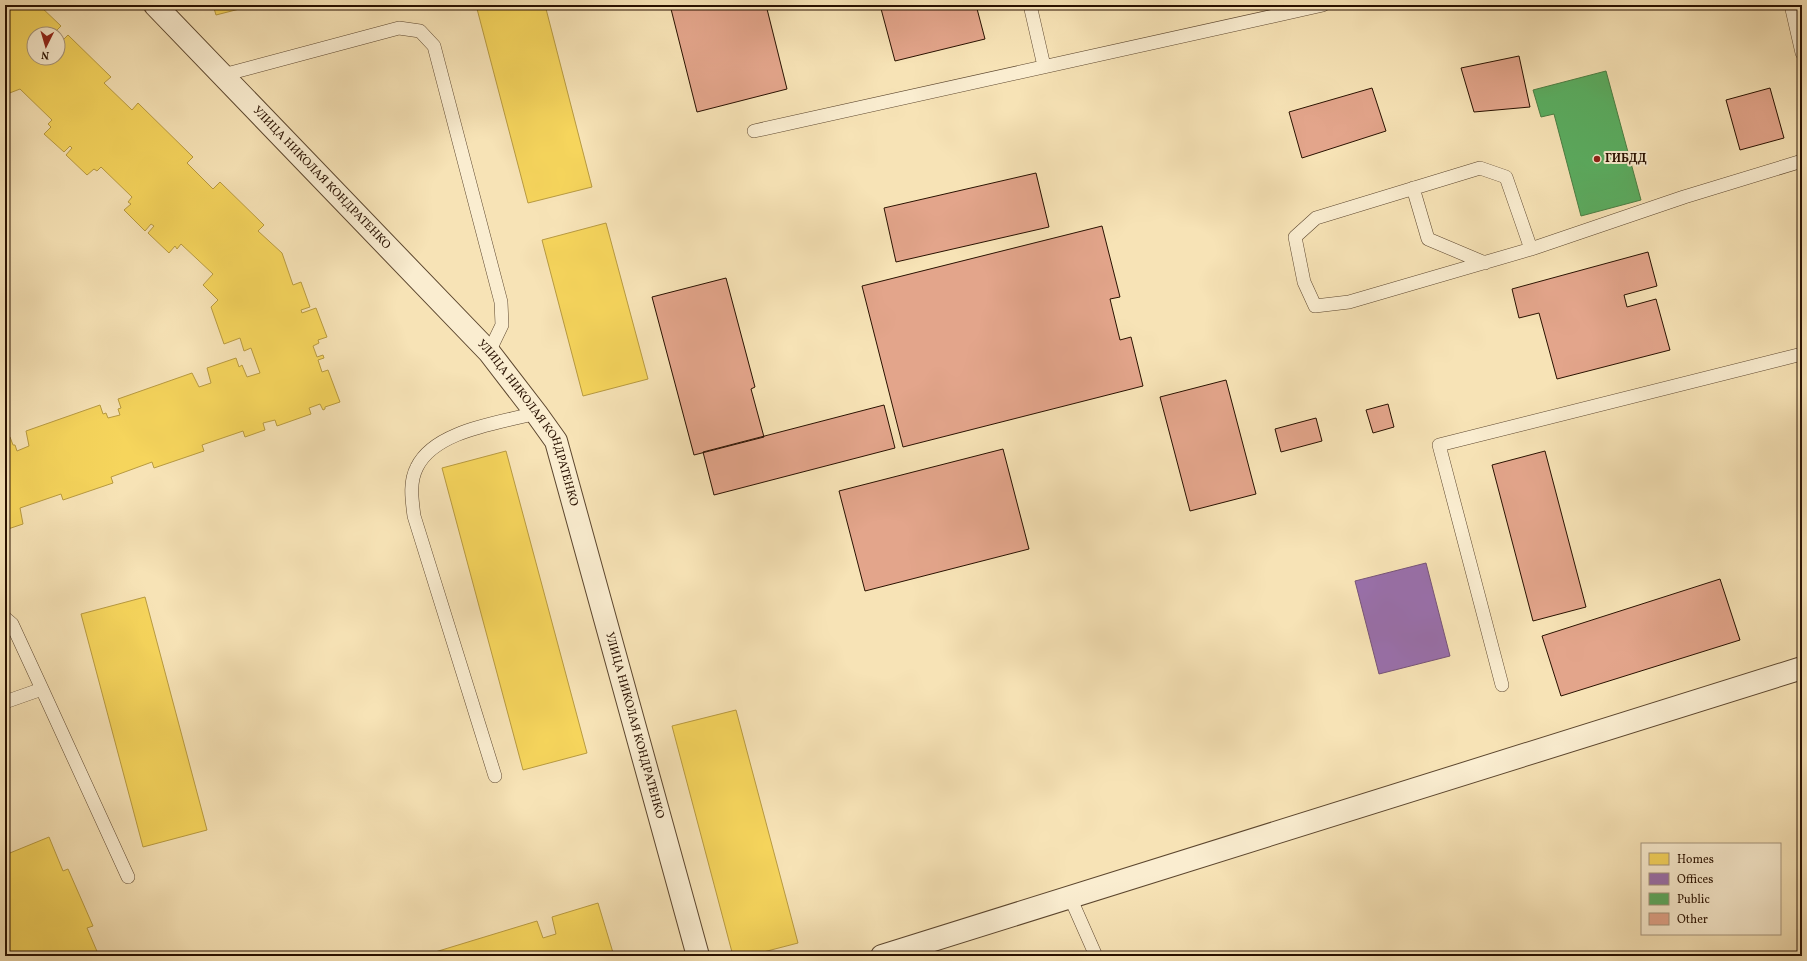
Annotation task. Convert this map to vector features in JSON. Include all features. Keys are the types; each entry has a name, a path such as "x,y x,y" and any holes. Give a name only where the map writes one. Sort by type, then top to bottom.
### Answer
{"street":[{"name":"УЛИЦА НИКОЛАЯ КОНДРАТЕНКО","path":"155,5 489,352 556,441 698,956"},
{"path":"882,956 1802,668"}],"lane":[{"path":"1030,5 1044,66"},
{"path":"754,131 1323,5"},
{"path":"1791,5 1802,53"},
{"path":"223,75 399,28 420,31 434,46 501,302 502,325 489,352"},
{"path":"1531,250 1506,177 1480,168 1316,218 1295,237 1304,282 1315,306 1349,302 1531,250 1684,197 1802,161"},
{"path":"1413,188 1428,239 1485,263"},
{"path":"1502,685 1439,445 1802,354"},
{"path":"495,776 414,516 411,492 416,468 433,447 455,434 536,413"},
{"path":"5,618 12,624 128,877"},
{"path":"5,702 42,689"},
{"path":"1070,897 1096,956"}],"building: Homes":[{"path":"5,5 39,5 61,26 26,26 26,66 66,66 66,37 68,35 111,77 104,83 132,110 138,103 193,157 187,163 213,189 220,182 264,225 258,231 282,253 293,285 301,282 310,307 301,310 302,313 316,308 327,337 318,340 319,343 313,346 317,357 323,355 324,358 318,360 322,372 328,370 340,402 325,407 323,410 320,404 309,408 311,414 277,426 275,420 263,423 265,430 245,437 243,431 202,445 204,451 154,468 152,462 111,477 113,483 63,500 61,494 20,508 23,524 5,530 5,438 10,437 17,451 29,446 26,431 100,405 103,414 106,413 108,418 120,415 118,409 121,408 118,399 192,373 199,387 211,383 207,368 236,358 239,367 242,365 247,377 260,373 251,348 244,351 240,338 224,344 211,307 218,300 203,285 213,274 181,244 177,249 175,246 169,253 148,233 154,226 151,224 145,231 124,210 131,204 128,202 132,197 101,167 97,171 94,169 87,175 66,155 72,148 70,146 64,152 44,134 51,127 48,124 52,120 20,89 7,94 8,97 5,98"},
{"path":"213,5 255,5 216,15"},
{"path":"476,5 545,5 592,187 528,203"},
{"path":"606,223 648,379 583,396 542,240"},
{"path":"506,451 587,753 523,770 442,468"},
{"path":"145,597 207,830 143,847 81,614"},
{"path":"736,710 798,943 748,956 733,956 672,726"},
{"path":"49,837 63,871 68,869 93,926 87,928 99,956 5,956 5,855"},
{"path":"598,903 614,956 422,956 537,921 543,938 556,934 552,917"}],"building: Offices":[{"path":"1426,563 1450,656 1379,674 1355,581"}],"building: Public":[{"name":"ГИБДД","path":"1606,71 1641,200 1581,216 1554,114 1541,117 1533,90"}],"building: Other":[{"path":"670,5 766,5 787,89 697,112"},
{"path":"880,5 976,5 985,39 895,61"},
{"path":"1519,56 1530,107 1474,112 1461,68"},
{"path":"1372,88 1386,131 1302,158 1289,112"},
{"path":"1770,88 1784,138 1740,150 1726,100"},
{"path":"1036,173 1049,227 896,262 884,208"},
{"path":"1102,226 1120,297 1110,299 1120,340 1131,337 1143,386 903,447 862,286"},
{"path":"1648,252 1657,286 1624,295 1627,307 1656,299 1670,350 1557,379 1539,313 1519,318 1512,289"},
{"path":"726,278 755,387 751,389 764,437 694,455 652,297"},
{"path":"1226,380 1256,494 1190,511 1160,397"},
{"path":"1388,404 1394,427 1373,433 1366,410"},
{"path":"884,405 895,448 714,495 703,452"},
{"path":"1316,418 1322,441 1281,452 1275,429"},
{"path":"1003,449 1029,549 865,591 839,491"},
{"path":"1545,451 1586,607 1533,621 1492,465"},
{"path":"1720,579 1740,640 1561,696 1542,636"}],"place":[{"name":"ГИБДД","path":"1597,159"}]}
